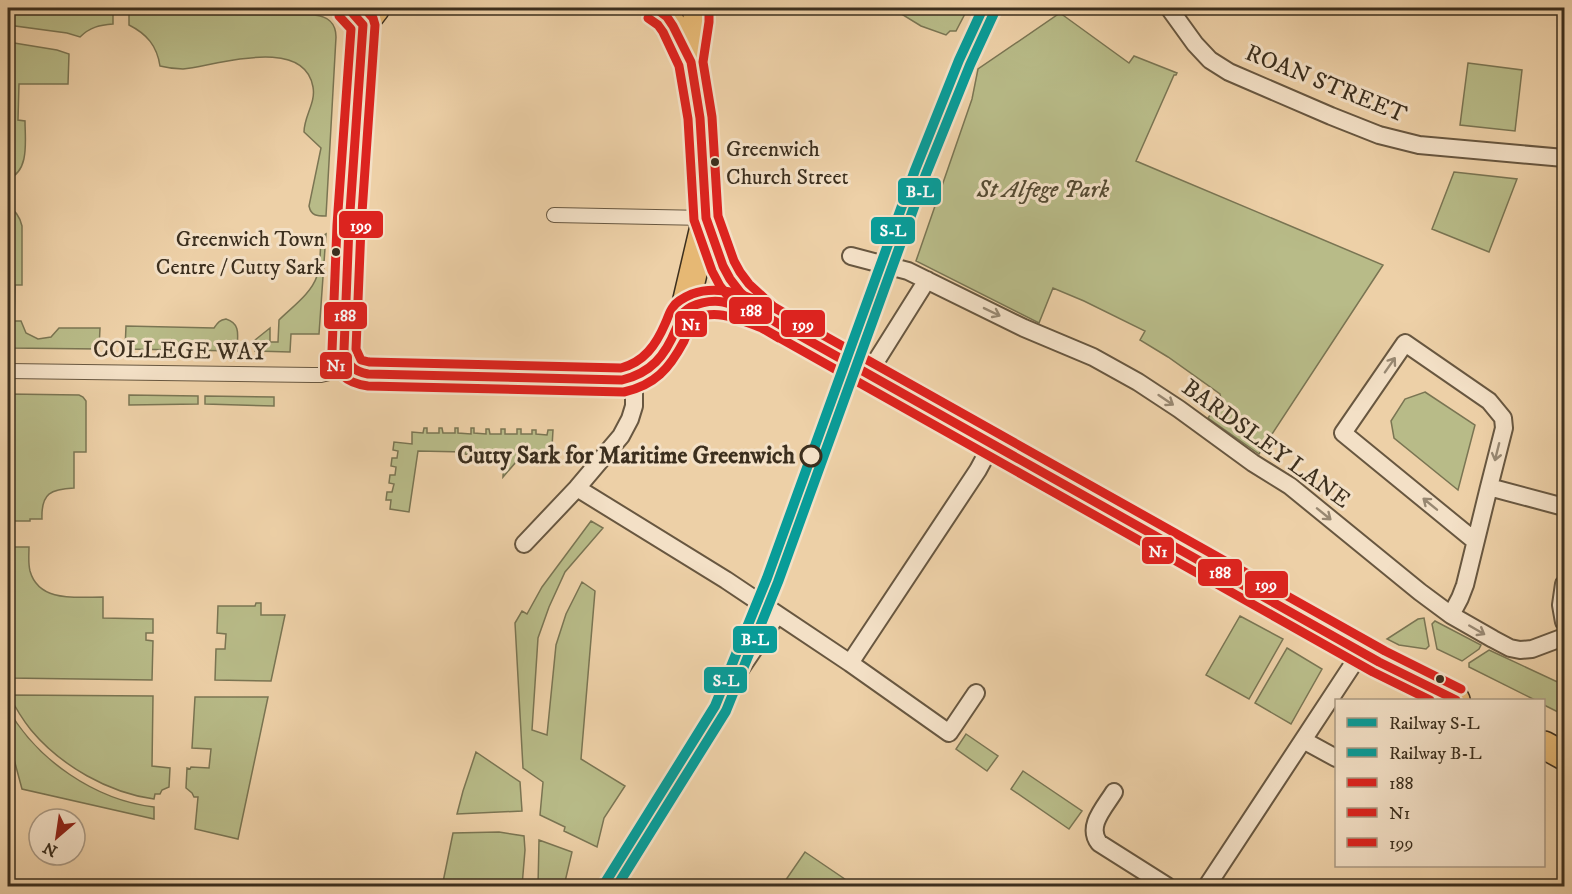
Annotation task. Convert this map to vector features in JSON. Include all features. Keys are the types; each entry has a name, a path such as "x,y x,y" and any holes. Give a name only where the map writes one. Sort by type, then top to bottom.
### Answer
{"main road":[{"path":"655,8 667,17 674,27 692,62"},
{"path":"697,8 692,62 701,129 706,218 730,279 740,292 767,317"},
{"path":"362,13 344,350 345,359 350,368 358,373 610,380 634,378 644,374 659,360 684,312 706,218"},
{"path":"684,312 696,305 722,302 767,317 1361,652 1453,699"},
{"path":"1545,746 1564,756"}],"street":[{"name":"ROAN STREET","path":"1169,8 1195,44 1210,60 1229,72 1360,128 1419,145 1564,158"},
{"path":"554,215 706,218"},
{"name":"BARDSLEY LANE","path":"851,256 908,271 1024,328 1093,357 1138,382 1253,463 1290,486 1451,615 1510,648 1532,649 1564,637"},
{"path":"868,374 934,283"},
{"path":"1451,615 1465,585 1504,428 1503,417 1489,401 1405,343 1343,433 1475,541"},
{"name":"COLLEGE WAY","path":"8,371 321,375 350,368"},
{"path":"524,544 577,488 621,436 634,406 634,378"},
{"path":"850,663 960,497 992,444"},
{"path":"1489,487 1564,507"},
{"path":"577,488 726,580 949,733 976,693"},
{"path":"1564,584 1561,605 1564,622"},
{"path":"731,683 777,615"},
{"path":"1207,886 1361,652"},
{"path":"1303,740 1335,757"},
{"path":"1114,792 1096,823 1095,837 1099,843 1167,886"}],"green space":[{"path":"899,8 968,8 956,31 950,31 946,35 921,26 898,12"},
{"path":"8,12 113,13 113,24 95,27 80,37 67,33 8,25"},
{"name":"St Alfege Park","path":"1060,13 1129,63 1134,56 1177,73 1174,75 1136,161 1383,265 1259,454 1208,418 1221,399 1220,394 1140,340 1145,331 1053,288 1039,323 916,261 972,99 978,69"},
{"path":"129,14 314,15 330,21 336,37 326,216 315,215 309,206 321,148 304,132 313,93 313,87 306,71 293,62 257,57 183,69 160,66 150,41 129,25"},
{"path":"8,42 69,54 68,84 19,84 18,120 25,121 25,154 20,169 8,179"},
{"path":"1468,63 1522,70 1515,131 1460,125"},
{"path":"1454,172 1517,179 1489,252 1432,229"},
{"path":"8,207 17,215 22,226 22,285 15,285 14,321 21,321 26,333 38,339 51,337 59,328 100,328 99,349 8,348"},
{"path":"326,234 319,334 291,334 290,352 255,351 255,340 270,328 270,342 278,342 279,320 314,283 319,267 321,237"},
{"path":"226,319 237,328 237,351 125,349 126,326 214,328"},
{"path":"1425,392 1475,425 1458,490 1394,438 1391,421 1405,399"},
{"path":"8,394 79,395 86,401 86,452 74,452 74,488 49,494 43,503 42,519 8,521"},
{"path":"129,395 198,396 198,404 129,405"},
{"path":"205,396 274,397 274,406 205,404"},
{"path":"424,428 427,428 427,433 439,433 439,428 442,428 443,433 455,433 455,428 458,428 458,433 471,434 471,428 474,428 474,433 486,434 486,429 489,429 490,434 501,434 501,429 505,429 505,434 517,434 517,429 521,429 521,434 532,434 532,430 536,430 536,434 547,435 548,430 553,430 552,447 547,454 543,451 536,458 532,454 523,454 503,477 504,458 465,454 465,452 418,451 409,512 390,509 391,500 386,500 387,492 392,492 394,484 389,483 390,475 395,475 396,467 391,466 392,458 397,458 398,451 393,450 394,442 412,444 412,432 423,433"},
{"path":"591,521 603,528 565,572 538,638 532,730 547,735 556,645 566,614 582,582 595,591 581,759 625,786 604,818 597,847 564,831 565,827 540,815 543,782 523,768 515,623 522,611 527,614 542,587"},
{"path":"8,547 29,547 30,571 42,589 50,593 71,597 103,597 103,618 153,619 153,633 146,633 146,640 153,641 152,680 8,678"},
{"path":"256,603 261,603 261,615 285,615 271,681 215,680 216,649 225,649 226,634 217,633 218,606 255,606"},
{"path":"1240,616 1283,639 1249,699 1206,675"},
{"path":"1424,618 1429,646 1426,649 1399,645 1387,639 1418,619"},
{"path":"1435,621 1481,645 1479,649 1462,661 1437,649 1432,624"},
{"path":"1287,648 1322,669 1291,724 1255,703"},
{"path":"1489,650 1564,685 1564,715 1545,706 1545,699 1533,699 1469,667 1469,663"},
{"path":"9,695 153,696 152,766 170,768 169,787 162,790 160,794 155,794 154,799 120,791 87,776 43,743 25,722"},
{"path":"195,697 268,697 238,839 195,829 198,797 194,797 186,788 187,768 209,768 211,749 192,748"},
{"path":"8,709 20,728 51,761 110,796 154,807 154,819 22,789 8,737"},
{"path":"966,734 998,756 987,771 956,749"},
{"path":"476,752 520,782 522,811 457,814"},
{"path":"1023,771 1082,811 1069,829 1011,789"},
{"path":"499,832 524,836 522,886 463,886 443,882 453,833"},
{"path":"539,840 572,852 564,886 538,886"},
{"path":"805,852 855,886 787,886 783,884"}],"rail line":[{"name":"S-L","path":"603,886 715,706 767,578 915,170 959,60 983,8"},
{"name":"B-L","path":"617,886 726,711 778,582 926,174 970,65 994,13"}],"transit line":[{"name":"188","path":"348,8 363,25 349,226 344,350 347,360 358,371 368,374 622,380 641,373 656,362 672,339 681,316 688,309 697,304 713,301 734,305 767,317 1379,662 1454,699"},
{"name":"199","path":"364,8 373,18 375,25 361,227 356,349 361,360 621,368 636,362 648,352 658,339 672,309 681,299 702,291 713,290 743,295 773,307 1385,651 1461,689"},
{"name":"188","path":"655,8 667,17 691,62 700,118 706,218 723,266 740,292 767,317 785,328"},
{"name":"199","path":"709,8 703,62 712,117 718,216 740,272 749,284 774,307 791,317"},
{"name":"N1","path":"339,16 351,29 337,225 332,351 336,365 343,376 360,385 368,386 624,392 653,380 667,368 684,341 694,319 712,315 737,319 762,328 1373,672 1428,699"},
{"name":"N1","path":"648,18 663,32 679,66 688,119 694,220 712,271 731,300 760,327 779,338"}],"place":[{"name":"Greenwich Church Street","path":"715,162"},
{"name":"Greenwich Town Centre / Cutty Sark","path":"336,252"},
{"name":"Cutty Sark for Maritime Greenwich","path":"811,456"}]}
